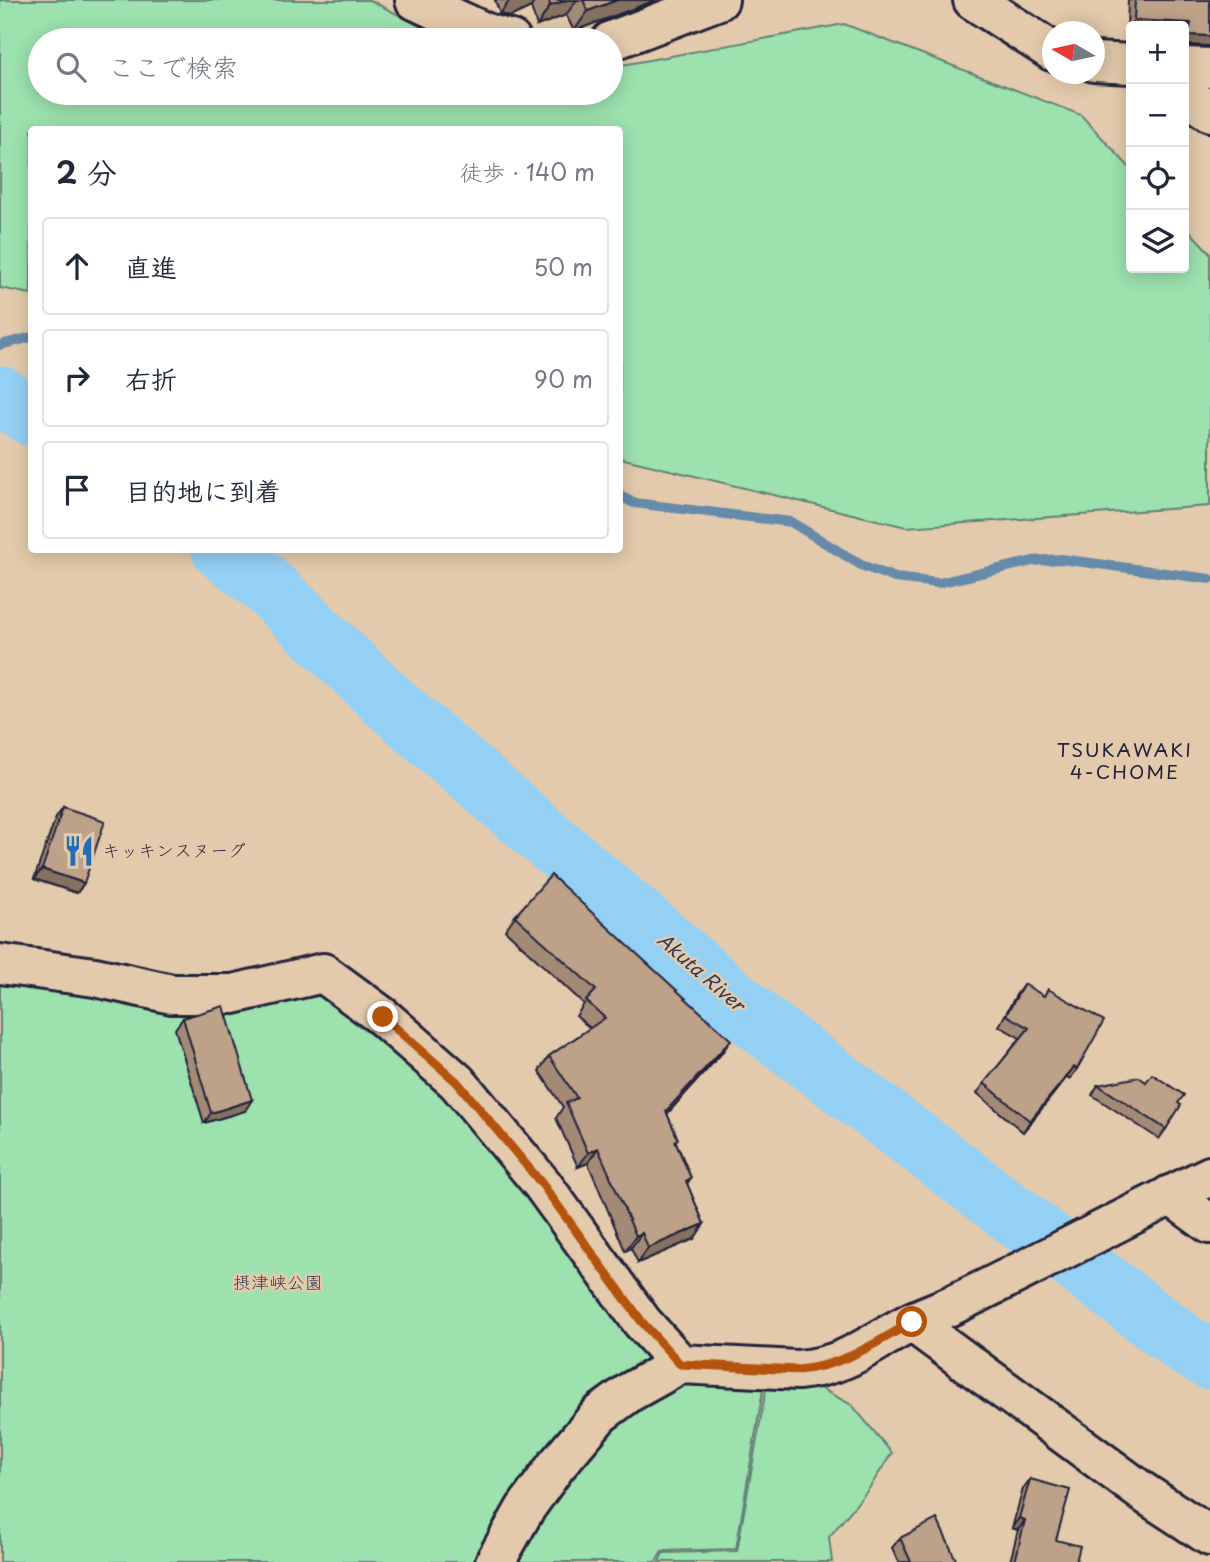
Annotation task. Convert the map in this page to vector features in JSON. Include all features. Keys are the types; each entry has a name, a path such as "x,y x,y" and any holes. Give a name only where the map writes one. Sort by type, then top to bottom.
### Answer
{"street":[{"path":"415,0 475,28"},
{"path":"623,36 719,0"},
{"path":"973,0 1042,45"},
{"path":"1105,63 1126,64"},
{"path":"1189,67 1210,68"},
{"path":"1189,97 1210,112"},
{"path":"0,964 95,977 172,995 233,994 323,973 383,1017 457,1082 542,1184 642,1322 680,1364"},
{"path":"495,1562 525,1509 556,1466 600,1414 630,1392 680,1364 798,1370 817,1368 847,1359 912,1322 961,1301 1210,1176"},
{"path":"1164,1198 1210,1224"},
{"path":"961,1301 957,1311 956,1331 960,1351 965,1360"},
{"path":"912,1322 1103,1463 1210,1536"}],"green space":[{"path":"0,0 370,0 424,28 28,28 28,105 623,105 623,65 844,24 1081,115 1126,164 1126,273 1189,273 1189,230 1210,253 1210,506 906,527 623,459 623,126 28,126 28,293 0,288"},
{"name":"摂津峡公園","path":"0,953 186,984 328,957 659,1331 764,1384 736,1549 662,1551 656,1562 0,1562"},
{"path":"767,1383 820,1388 852,1405 892,1453 868,1490 829,1537 832,1562 659,1562 663,1553 737,1551"}],"building":[{"path":"549,0 567,0 550,6"},
{"path":"583,0 617,0 588,11"},
{"path":"1135,0 1210,0 1210,36 1189,35 1189,21 1134,20"},
{"path":"63,807 105,821 84,883 42,869"},
{"path":"551,875 731,1040 666,1111 691,1178 686,1181 704,1224 648,1248 642,1233 636,1236 598,1148 588,1153 566,1103 577,1098 549,1056 605,1018 586,1001 596,990 515,916"},
{"path":"1024,984 1044,996 1048,989 1104,1021 1077,1069 1074,1067 1030,1121 984,1083 1029,1028 1006,1015"},
{"path":"224,1006 252,1100 211,1113 183,1018"},
{"path":"1152,1074 1184,1095 1166,1129 1098,1085 1139,1077 1146,1082"},
{"path":"1030,1479 1070,1490 1056,1540 1080,1546 1076,1562 1015,1562 1025,1520 1019,1518"},
{"path":"937,1519 957,1562 911,1562 900,1538"}],"waterway":[{"path":"0,345 28,338"},
{"name":"Akuta River","path":"0,396 28,414"},
{"path":"623,498 634,503 791,522 861,565 895,578 938,583 1033,561 1061,559 1210,579"},
{"name":"Akuta River","path":"226,553 262,581 393,706 759,1022 1188,1347 1210,1359"}],"place":[{"name":"キッキンスヌーグ","path":"79,851"}],"district":[{"name":"TSUKAWAKI 4-CHOME","path":"1125,761"}],"route":[{"path":"383,1017 457,1082 542,1184 642,1322 680,1364 798,1370 817,1368 847,1359 912,1322"}]}
